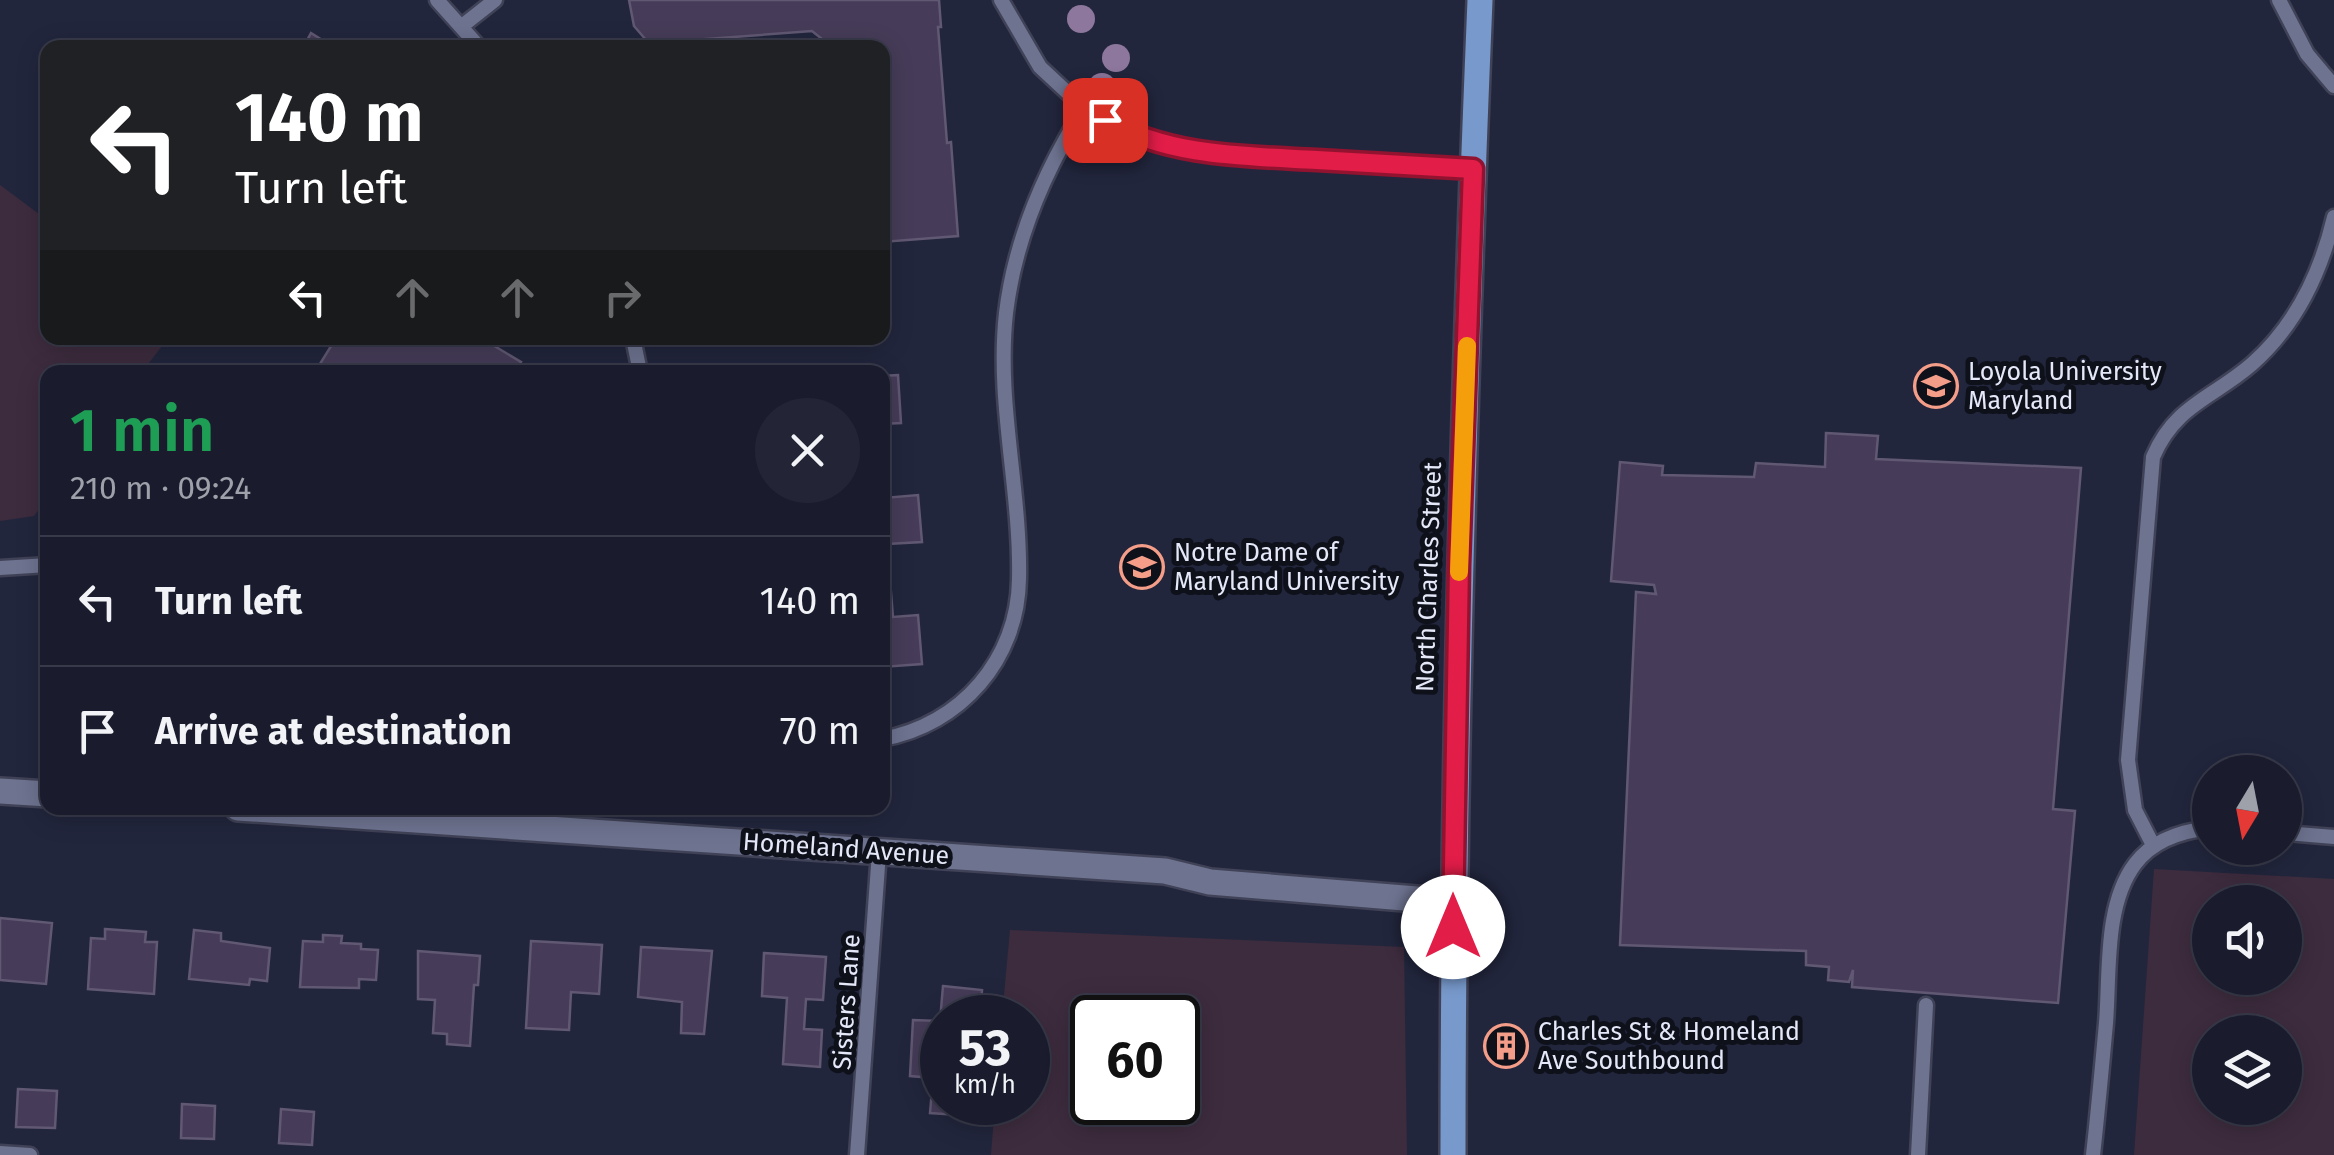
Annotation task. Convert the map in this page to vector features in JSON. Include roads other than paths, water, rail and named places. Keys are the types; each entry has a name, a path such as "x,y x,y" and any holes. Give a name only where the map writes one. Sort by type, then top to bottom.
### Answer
{"main road":[{"name":"North Charles Street","path":"1453,1155 1459,565 1480,0"}],"street":[{"path":"0,791 40,794"},
{"name":"Homeland Avenue","path":"340,815 1165,871 1210,882 1453,902"}],"lane":[{"path":"436,0 473,40"},
{"path":"462,26 494,0"},
{"path":"1001,0 1040,67 1084,108 1126,132 1210,153 1473,169"},
{"path":"2279,0 2307,54 2334,86"},
{"path":"890,737 924,726 974,692 988,676 1008,633 1019,580 1006,408 1006,313 1035,201 1048,169 1084,108"},
{"path":"2153,845 2135,810 2128,760 2152,458 2162,435 2175,420 2196,401 2252,364 2294,314 2314,281 2334,217"},
{"path":"0,568 40,565"},
{"path":"2092,1155 2117,905 2124,882 2153,845 2192,832"},
{"path":"2302,834 2334,836"},
{"name":"Sisters Lane","path":"857,1155 879,852"},
{"path":"1918,1155 1926,1004"},
{"path":"0,1153 30,1155"}],"place":[{"name":"Loyola University Maryland","path":"1936,386"},
{"name":"Notre Dame of Maryland University","path":"1142,567"},
{"name":"Charles St & Homeland Ave Southbound","path":"1506,1046"}]}
